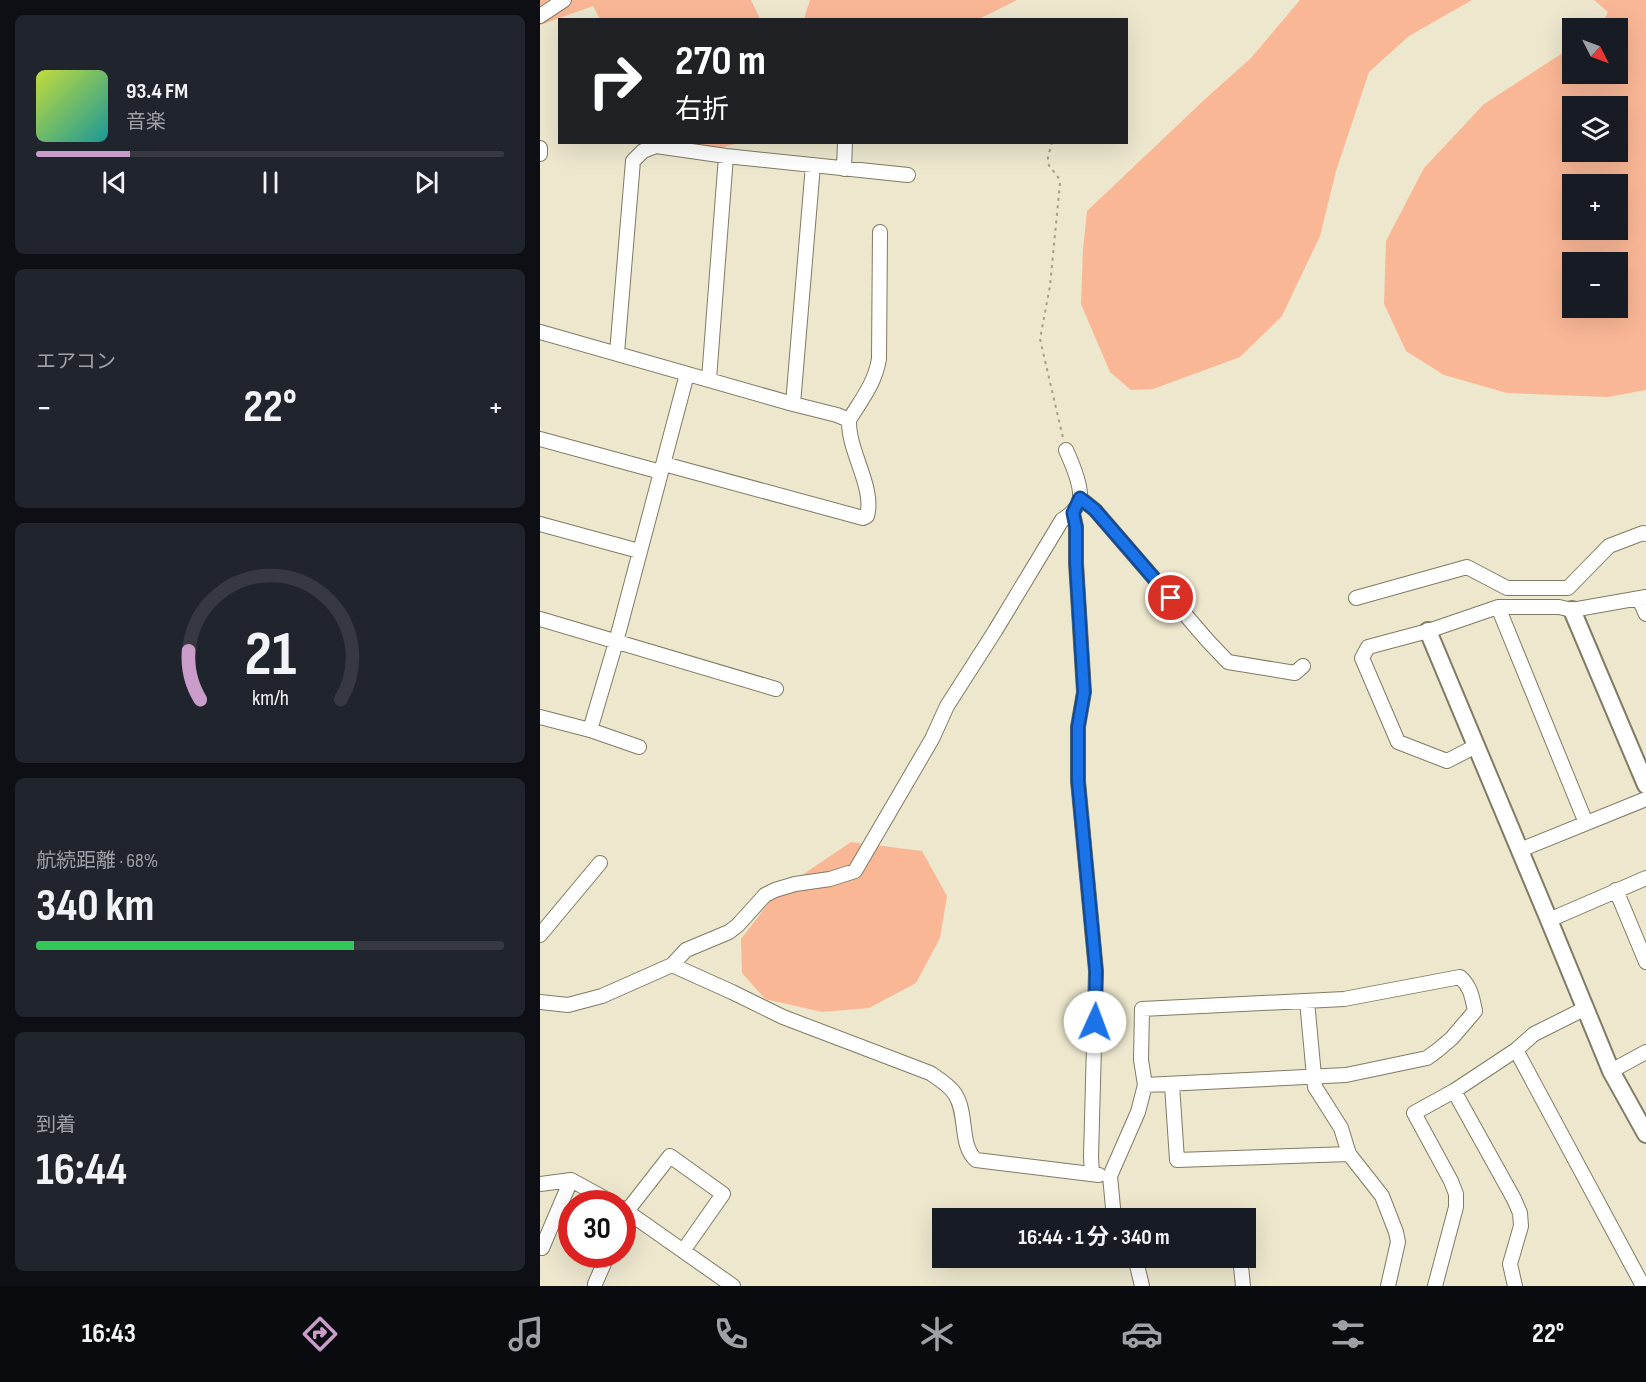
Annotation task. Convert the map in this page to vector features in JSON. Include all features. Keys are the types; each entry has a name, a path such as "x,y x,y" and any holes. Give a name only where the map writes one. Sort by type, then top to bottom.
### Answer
{"street":[{"path":"540,16 564,0"},
{"path":"844,169 845,144"},
{"path":"617,353 633,161 643,151 656,146 726,156 908,175"},
{"path":"540,148 540,154"},
{"path":"709,379 726,156"},
{"path":"793,404 813,165"},
{"path":"540,440 863,518 867,516 868,496 852,447 849,420 873,381 879,359 880,232"},
{"path":"540,332 849,420"},
{"path":"590,730 616,642 687,374"},
{"path":"540,1002 568,1005 602,996 672,965 686,950 729,932 765,895 775,890 795,884 830,879 855,871 932,739 947,706 995,632 1062,520 1073,513 1080,498 1075,470 1066,450"},
{"path":"1080,498 1095,510 1228,662 1295,672 1303,666"},
{"path":"1073,513 1076,527 1084,692 1078,727 1078,781 1096,971 1092,1174"},
{"path":"540,524 639,551"},
{"path":"1356,598 1467,567 1507,588 1568,588 1609,546 1643,533 1646,534"},
{"path":"1476,746 1447,761 1398,742 1362,658 1368,647 1428,631 1498,607 1559,607 1572,610 1643,598 1646,614"},
{"path":"1498,607 1587,823"},
{"path":"1572,610 1646,785"},
{"path":"540,619 776,690"},
{"path":"1428,631 1611,1071 1646,1134"},
{"path":"540,717 590,730 639,747"},
{"path":"1520,850 1646,799"},
{"path":"540,935 600,863"},
{"path":"1550,920 1646,878"},
{"path":"1616,890 1646,962"},
{"path":"672,965 783,1017 930,1073 955,1095 962,1112 968,1147 976,1160 1110,1176"},
{"path":"1113,1208 1110,1176 1138,1112 1145,1085 1141,1060 1142,1010 1344,999 1460,977 1472,992 1475,1011 1452,1038 1427,1058 1346,1075 1145,1085"},
{"path":"1307,1001 1315,1087 1341,1128 1349,1154 1382,1196 1396,1232 1398,1242 1388,1286"},
{"path":"1435,1286 1456,1207 1456,1194 1414,1113 1454,1091 1516,1050 1534,1034 1586,1008"},
{"path":"1516,1050 1642,1286"},
{"path":"1611,1071 1646,1052"},
{"path":"1172,1085 1177,1160 1349,1154"},
{"path":"1454,1091 1520,1213 1521,1226 1510,1264 1515,1286"},
{"path":"636,1198 670,1156 723,1194 683,1251"},
{"path":"540,1184 571,1180 589,1190"},
{"path":"542,1248 571,1180"},
{"path":"636,1221 733,1286"},
{"path":"595,1284 602,1268"},
{"path":"1138,1268 1142,1286"},
{"path":"1241,1268 1243,1286"}],"path":[{"path":"1051,144 1047,160 1058,175 1060,183 1050,286 1040,339 1066,450"}],"shaded area":[{"path":"540,0 751,0 760,18 599,18 593,6 540,25"},
{"path":"810,0 1017,0 981,18 804,18"},
{"path":"1300,0 1472,0 1409,36 1369,72 1336,171 1320,236 1282,316 1240,357 1153,389 1131,390 1110,372 1081,304 1087,211 1251,58"},
{"path":"1594,0 1646,0 1646,390 1608,397 1507,393 1444,375 1406,351 1384,304 1386,241 1424,168 1484,104 1562,53 1562,84 1628,84 1628,18 1605,18 1608,12"},
{"path":"674,144 735,144 693,155"},
{"path":"851,842 922,851 947,896 940,938 916,983 869,1008 822,1012 765,999 742,973 741,939 777,892"}],"route":[{"path":"1095,1022 1096,971 1078,781 1078,727 1084,692 1076,527 1073,513 1080,498 1095,510 1171,598"}]}
